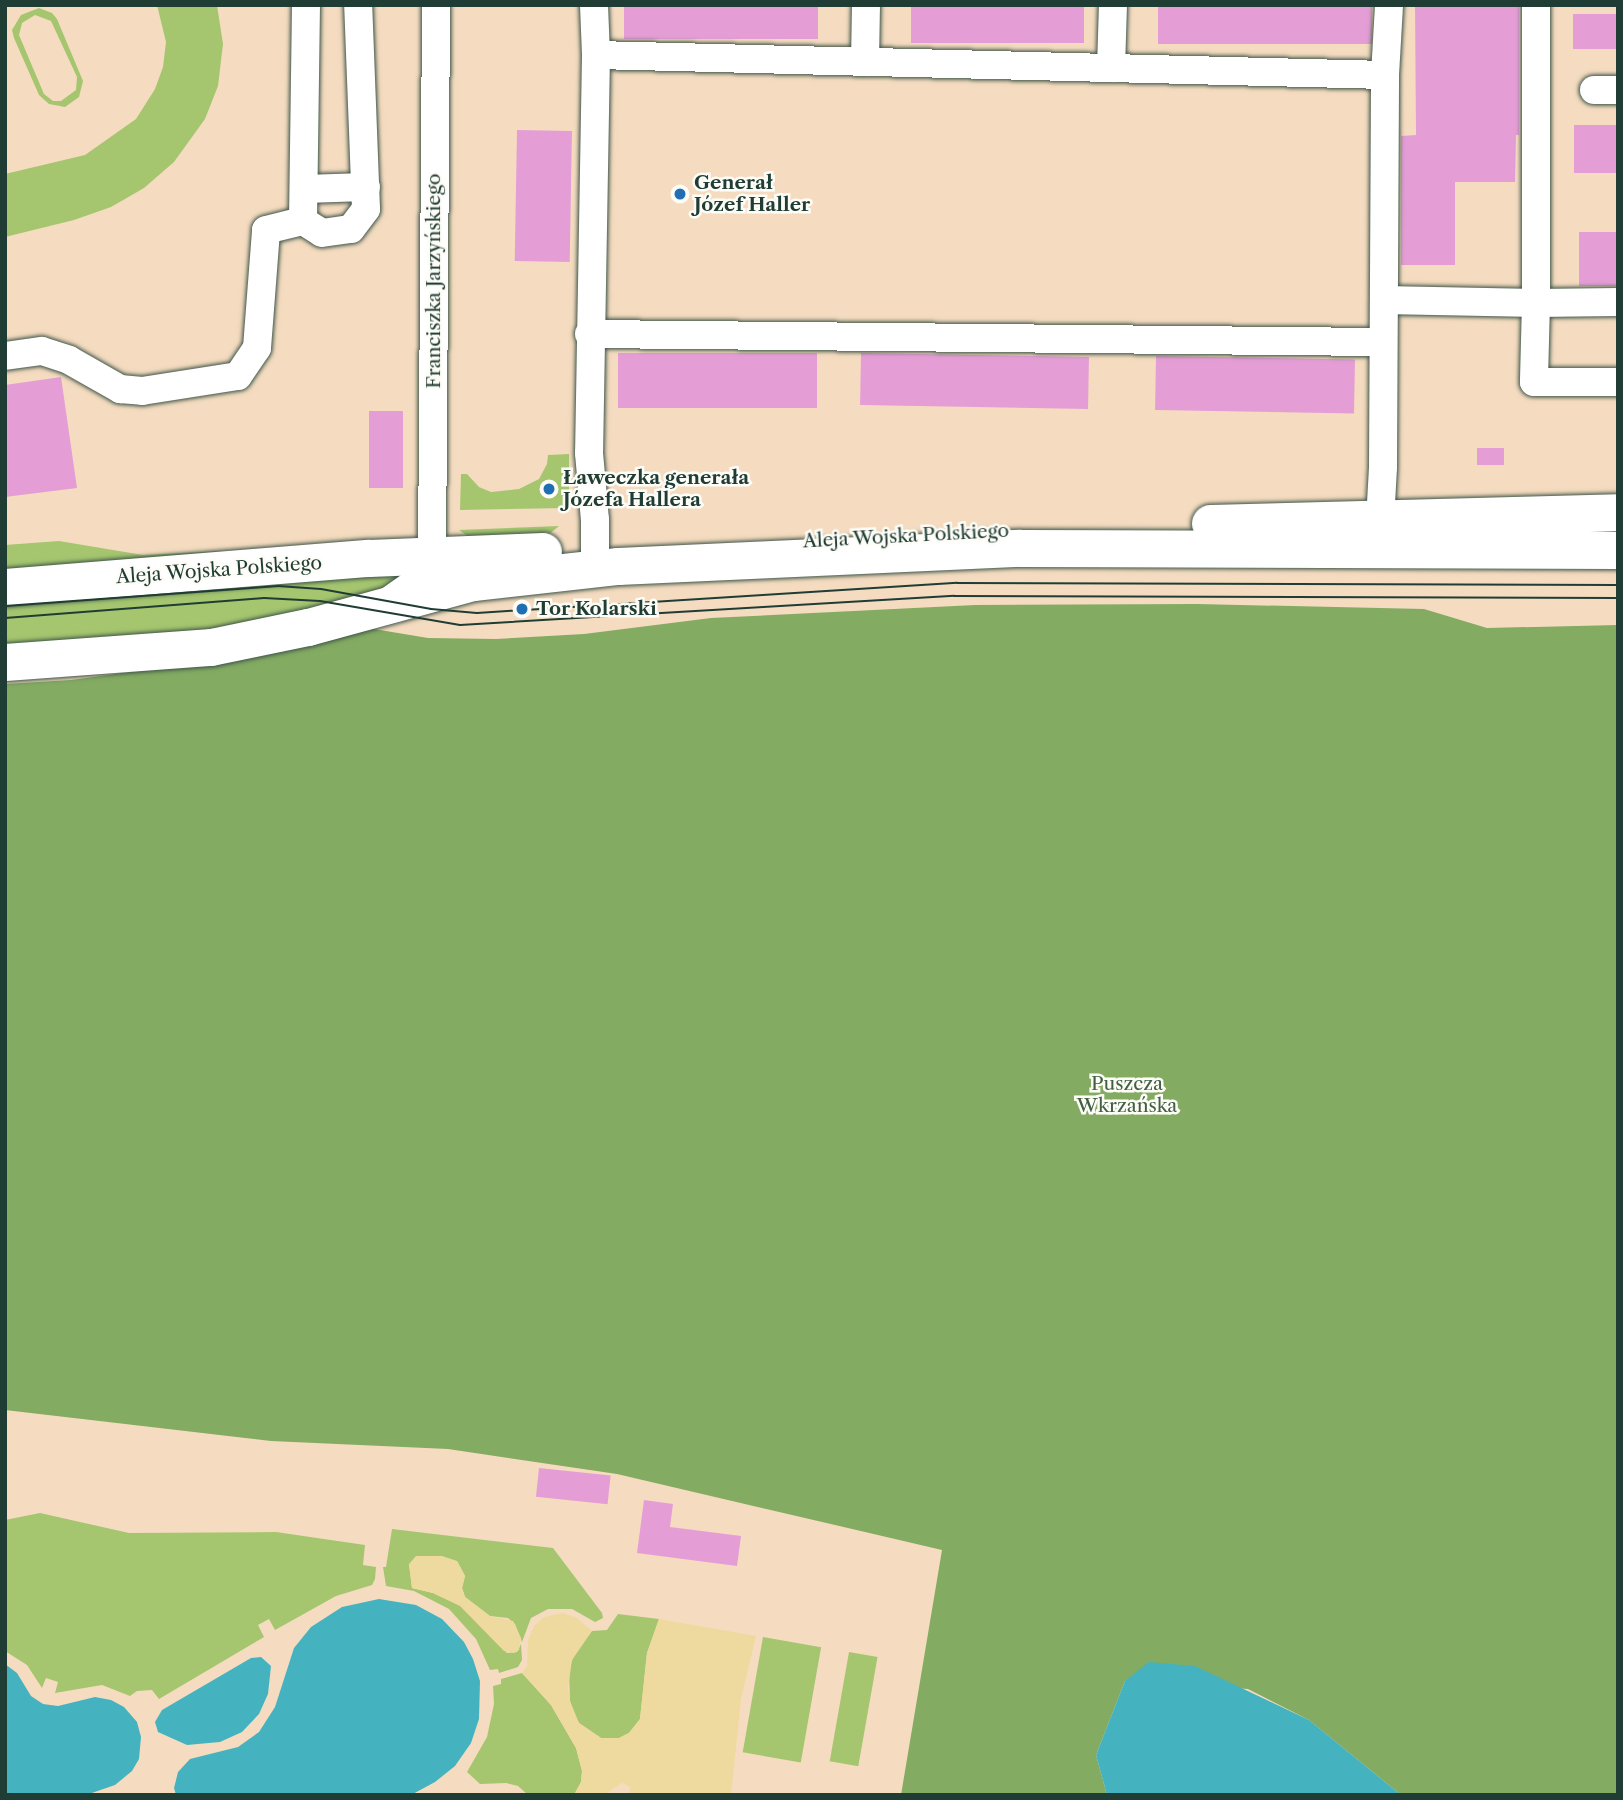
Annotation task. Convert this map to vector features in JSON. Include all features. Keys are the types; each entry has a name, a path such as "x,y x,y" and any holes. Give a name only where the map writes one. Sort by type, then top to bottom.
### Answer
{"main road":[{"name":"Aleja Wojska Polskiego","path":"5,587 432,556 595,559 1020,548 1379,532 1532,512 1618,512"},
{"name":"Aleja Wojska Polskiego","path":"1379,532 1532,550 1618,550"},
{"name":"Aleja Wojska Polskiego","path":"5,662 107,656 230,644 308,627 483,580 595,559"}],"street":[{"path":"303,221 306,5"},
{"path":"5,356 42,351 69,360 120,389 142,391 238,376 257,348 266,230 303,221 322,233 351,229 366,209 358,5"},
{"name":"Franciszka Jarzyńskiego","path":"432,556 436,5"},
{"path":"594,5 596,55 589,453 595,520 595,559"},
{"path":"865,62 866,5"},
{"path":"1111,68 1113,5"},
{"path":"1379,532 1384,342 1385,75 1389,5"},
{"path":"1536,5 1534,382 1618,382"},
{"path":"596,55 1385,75"},
{"path":"303,190 366,187"},
{"path":"1384,300 1618,303"},
{"path":"589,334 1384,342"},
{"path":"1532,512 1532,550"},
{"name":"Aleja Wojska Polskiego","path":"382,605 417,581 432,556 454,571 483,580"}],"green space":[{"path":"157,5 217,5 223,44 218,86 205,119 174,162 144,188 111,207 74,220 5,237 5,174 85,155 136,119 155,89 163,67 166,42"},
{"path":"39,8 52,13 57,19 83,81 79,97 65,107 49,104 39,95 12,30 21,15","holes":["35,15 51,21 77,77 76,90 61,101 53,101 44,94 19,35 22,23"]},
{"path":"569,454 569,508 460,510 461,474 467,474 479,487 491,492 519,489 539,479 547,464 548,455"},
{"path":"559,526 547,536 469,537 459,530"},
{"path":"59,541 143,555 221,551 225,559 5,576 5,545"},
{"path":"410,569 414,580 255,629 5,651 5,598"},
{"name":"Puszcza Wkrzańska","path":"1197,604 1424,609 1487,628 1618,625 1618,1795 1401,1795 1309,1720 1248,1689 1125,1681 1096,1755 1107,1795 901,1795 942,1550 617,1474 448,1449 271,1441 5,1410 5,684 71,680 221,660 368,628 428,638 496,639 584,634 711,618 975,605"},
{"path":"40,1513 129,1533 276,1532 365,1545 363,1565 376,1567 375,1579 372,1585 336,1596 275,1630 269,1619 258,1625 264,1637 159,1699 152,1690 137,1691 130,1696 102,1685 55,1693 58,1682 46,1678 42,1688 27,1665 5,1651 5,1520"},
{"path":"392,1529 553,1548 603,1618 595,1622 572,1609 548,1609 531,1618 522,1642 515,1624 508,1618 490,1616 465,1597 462,1588 465,1576 457,1561 409,1564 412,1588 433,1593 461,1606 507,1653 517,1652 521,1644 522,1660 518,1667 499,1673 498,1669 490,1670 476,1639 449,1609 414,1591 386,1586 383,1567 386,1567"},
{"path":"618,1614 659,1619 647,1653 640,1719 629,1733 619,1738 601,1738 579,1723 573,1712 569,1668 576,1651 592,1631 607,1630"},
{"path":"763,1637 821,1647 801,1762 743,1752"},
{"path":"849,1652 878,1657 858,1766 830,1761"},
{"path":"522,1673 551,1705 576,1748 582,1771 581,1782 574,1795 528,1795 518,1786 506,1783 480,1784 467,1772 487,1737 494,1704 493,1686 501,1684 501,1679"}],"sand":[{"path":"416,1556 442,1556 457,1561 465,1576 462,1588 465,1597 490,1616 513,1621 521,1638 519,1650 514,1653 504,1651 460,1606 433,1593 412,1588 409,1564"},
{"path":"563,1613 577,1618 592,1631 572,1660 568,1688 579,1723 601,1738 619,1738 629,1733 640,1719 647,1653 659,1619 756,1636 741,1699 731,1795 629,1795 630,1787 622,1783 604,1795 574,1795 581,1782 582,1771 576,1748 551,1705 522,1673 527,1666 528,1640 534,1626 544,1617"}],"water":[{"path":"379,1599 416,1605 442,1619 464,1642 473,1659 480,1681 479,1719 471,1743 455,1766 435,1782 411,1795 176,1795 174,1788 178,1772 190,1759 238,1747 259,1732 275,1707 294,1648 311,1627 342,1607"},
{"path":"261,1657 271,1666 268,1694 259,1714 242,1732 220,1742 187,1745 158,1732 155,1722 162,1710 251,1658"},
{"path":"1149,1662 1195,1666 1309,1720 1401,1795 1107,1795 1096,1755 1125,1681"},
{"path":"5,1664 17,1673 31,1696 43,1704 58,1706 95,1697 111,1700 124,1707 137,1722 141,1737 139,1759 132,1771 115,1785 86,1795 5,1795"}],"building":[{"path":"624,5 818,5 818,39 624,39"},
{"path":"911,5 1084,5 1084,43 911,43"},
{"path":"1158,5 1372,5 1372,44 1158,44"},
{"path":"1415,5 1519,5 1519,135 1516,135 1515,182 1455,182 1455,265 1401,265 1401,136 1416,135"},
{"path":"1573,14 1618,14 1618,49 1573,49"},
{"path":"1574,125 1618,125 1618,173 1574,173"},
{"path":"517,130 572,131 570,262 515,261"},
{"path":"1579,232 1618,232 1618,286 1579,286"},
{"path":"618,353 817,353 817,408 618,408"},
{"path":"861,353 1089,357 1088,409 860,405"},
{"path":"1156,356 1355,359 1354,413 1155,410"},
{"path":"61,377 77,488 5,497 5,385"},
{"path":"369,411 403,411 403,488 369,488"},
{"path":"1477,448 1504,448 1504,465 1477,465"},
{"path":"539,1468 611,1476 608,1504 536,1497"},
{"path":"644,1500 673,1504 670,1527 741,1536 737,1566 637,1553"}],"tram line":[{"path":"5,606 278,586 321,589 431,609 477,613 957,583 1618,585"},
{"path":"5,618 264,598 320,601 460,625 954,596 1618,598"}],"place":[{"name":"Generał Józef Haller","path":"680,194"},
{"name":"Ławeczka generała Józefa Hallera","path":"549,489"},
{"name":"Tor Kolarski","path":"522,609"}]}
